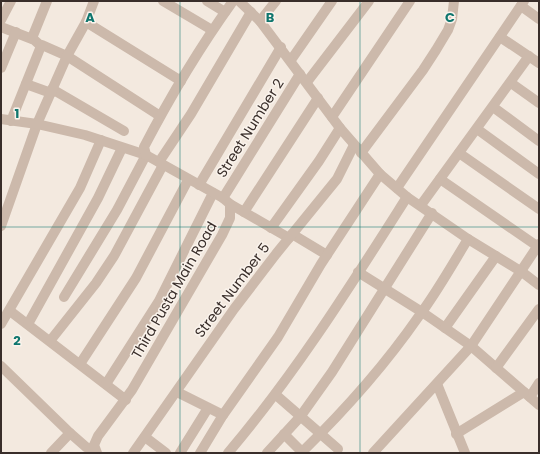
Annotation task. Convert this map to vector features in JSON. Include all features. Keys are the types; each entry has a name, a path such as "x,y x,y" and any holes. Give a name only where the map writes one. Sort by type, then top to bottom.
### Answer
{"street":[{"path":"1,20 11,1"},
{"path":"32,39 47,1"},
{"path":"1,226 37,124 67,56 86,22 94,1"},
{"path":"163,1 212,30"},
{"path":"207,1 225,12"},
{"path":"64,297 117,210 146,155 144,147 160,116 212,30 233,1"},
{"path":"239,1 260,21 281,47 340,128 380,174 407,196 468,239 522,272 539,285"},
{"path":"260,21 276,1"},
{"path":"290,60 332,1"},
{"path":"307,82 370,1"},
{"path":"332,117 410,1"},
{"name":"Street Number 5","path":"136,452 234,309 290,236 337,179 357,149 423,70 450,25 454,1"},
{"path":"397,188 523,3 539,19"},
{"path":"50,341 84,300 114,256 161,163 251,12"},
{"path":"86,22 181,81"},
{"path":"1,27 32,39 42,46 67,56 160,116"},
{"path":"1,68 16,32"},
{"path":"500,37 539,63"},
{"path":"42,46 26,84 6,120 37,124 101,140 146,155 271,228 327,255"},
{"path":"199,185 281,47"},
{"path":"421,205 511,83 529,56"},
{"name":"Street Number 2","path":"226,201 300,74"},
{"path":"511,83 539,104"},
{"path":"26,84 52,91 124,130"},
{"path":"244,212 318,98"},
{"path":"493,107 539,141"},
{"path":"271,228 319,161 340,128"},
{"path":"477,129 539,174"},
{"path":"1,324 10,311 83,183 101,140"},
{"path":"28,324 98,198 122,148"},
{"path":"459,153 539,209"},
{"path":"200,453 223,415 278,337 327,255 380,174"},
{"path":"373,453 471,346 522,272 538,245 440,179"},
{"path":"80,364 136,278 188,180"},
{"path":"106,384 160,301 213,193"},
{"path":"228,453 276,395 407,196"},
{"name":"Third Pusta Main Road","path":"96,453 94,445 98,436 126,400 222,235 230,218 226,201"},
{"path":"267,453 300,417 332,372 432,213"},
{"path":"284,434 302,452 321,434 400,342 422,312 468,239"},
{"path":"445,328 496,256"},
{"path":"358,272 422,312 471,346 539,405"},
{"path":"496,368 539,309"},
{"path":"10,311 126,400"},
{"path":"1,366 70,433 86,447 96,453"},
{"path":"456,434 527,395 539,383"},
{"path":"437,384 464,453"},
{"path":"177,392 223,415"},
{"path":"276,395 338,449"},
{"path":"180,453 208,408"},
{"path":"51,453 70,433"},
{"path":"145,437 166,453"}]}
